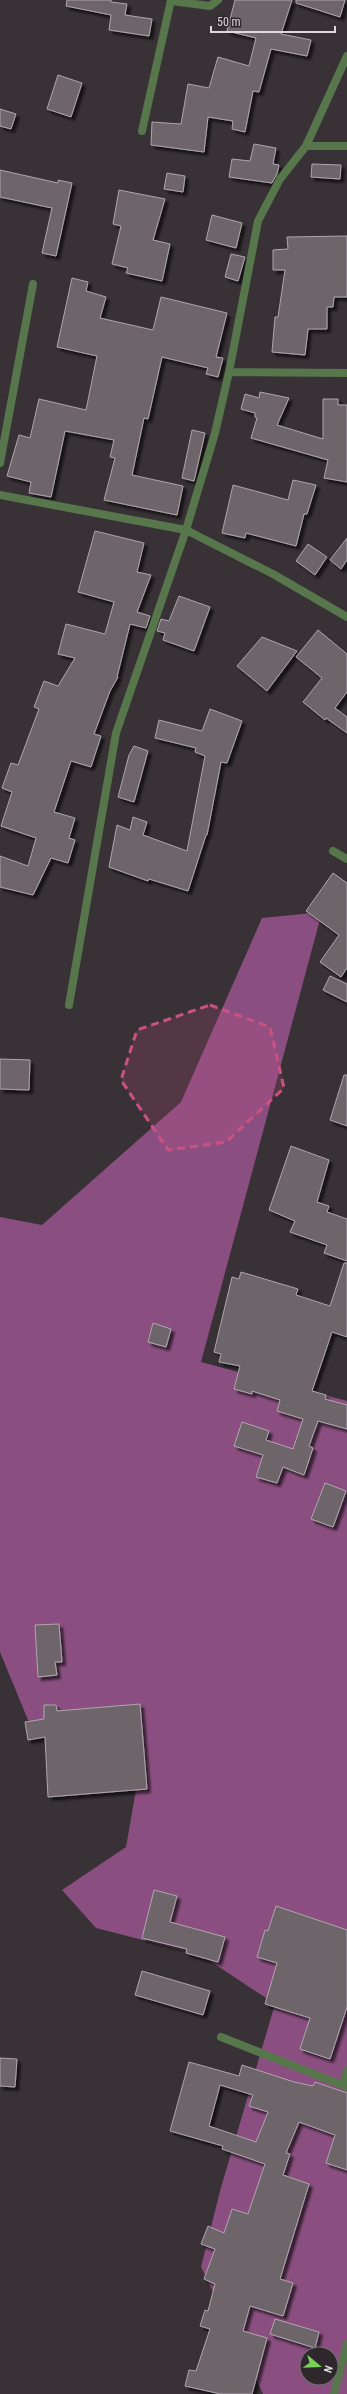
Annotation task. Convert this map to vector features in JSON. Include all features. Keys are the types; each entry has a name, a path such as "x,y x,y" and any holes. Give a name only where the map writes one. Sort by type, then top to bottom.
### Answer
{"street":[{"path":"142,131 171,0 210,6 218,0"},
{"path":"69,1005 116,733 186,530 215,432 229,372 258,221 280,179 306,146 347,56"},
{"path":"306,146 347,146"},
{"path":"0,463 33,284"},
{"path":"229,372 347,373"},
{"path":"0,495 186,530 273,574 347,617"},
{"path":"332,851 347,860"},
{"path":"221,2036 345,2086 347,2070"},
{"path":"334,2394 347,2344"}],"highlighted area":[{"path":"210,1005 270,1027 284,1088 226,1142 168,1150 121,1080 137,1030"}],"shaded area":[{"path":"322,912 201,1362 347,1401 347,2394 263,2394 201,2267 220,2191 275,2004 201,1955 96,1928 62,1890 126,1847 137,1784 28,1720 0,1652 0,1217 42,1225 181,1102 262,918"}],"building":[{"path":"67,0 111,0 111,2 127,4 125,15 152,19 149,36 109,30 111,15 66,6"},
{"path":"235,0 292,0 281,34 311,40 307,56 271,49 259,92 253,91 245,132 232,129 233,121 208,117 204,152 151,145 152,122 181,124 188,84 209,88 218,57 249,66 256,38 227,31"},
{"path":"296,0 345,0 340,17 296,3"},
{"path":"58,75 82,83 71,117 47,109"},
{"path":"0,109 16,114 11,129 0,126"},
{"path":"254,144 276,148 273,164 279,165 277,174 272,183 229,177 232,159 250,161"},
{"path":"312,164 341,165 340,179 311,177"},
{"path":"0,170 58,183 58,180 72,183 56,256 42,253 52,208 0,197"},
{"path":"167,173 185,176 183,192 164,189"},
{"path":"119,190 165,199 153,240 170,244 162,281 126,273 128,268 112,264 121,226 113,224"},
{"path":"212,215 242,223 236,248 206,240"},
{"path":"347,236 347,297 334,297 333,307 327,307 327,329 308,329 305,355 272,352 275,317 278,317 285,270 273,270 273,250 288,249 287,237"},
{"path":"231,254 245,257 238,281 225,277"},
{"path":"72,278 88,282 86,291 106,297 100,318 153,330 161,297 227,313 216,357 223,358 218,377 206,374 208,368 162,357 148,419 144,418 132,475 183,486 177,515 104,500 115,458 110,457 114,440 65,431 51,497 29,493 31,482 7,476 19,435 30,438 39,399 86,410 97,356 57,347"},
{"path":"260,392 289,398 277,425 323,439 323,399 338,399 338,405 347,405 347,482 324,478 328,460 251,438 257,418 255,417 255,413 241,409 245,394 259,398"},
{"path":"192,430 205,433 194,481 182,478"},
{"path":"293,480 316,485 307,514 304,514 296,546 246,533 245,538 222,533 233,485 288,500"},
{"path":"95,531 144,543 137,572 151,575 137,612 150,616 146,628 130,624 118,677 110,691 94,734 101,736 91,767 71,761 54,812 75,818 69,838 75,840 68,863 51,858 33,895 0,887 0,856 28,866 36,838 1,826 12,792 2,788 11,763 18,765 39,709 34,707 44,681 58,686 75,658 58,654 66,624 105,634 114,602 78,592"},
{"path":"347,538 347,560 341,569 330,560"},
{"path":"308,544 327,557 315,575 296,561"},
{"path":"179,596 210,607 194,651 163,640 165,633 157,631 161,619 169,621"},
{"path":"318,630 347,654 347,692 335,708 347,717 347,733 326,718 325,720 303,702 322,678 296,657"},
{"path":"262,637 297,651 267,691 237,666"},
{"path":"210,709 242,721 227,763 221,762 207,835 188,891 149,879 148,881 109,867 117,825 130,830 133,817 147,822 143,835 187,851 205,756 195,752 196,748 155,738 159,720 202,731"},
{"path":"134,746 148,751 134,802 118,797 129,755"},
{"path":"333,873 347,883 347,968 341,977 320,962 339,935 306,911"},
{"path":"330,976 347,984 347,1002 323,990"},
{"path":"0,1059 30,1060 29,1090 0,1089"},
{"path":"344,1075 347,1075 347,1126 330,1120"},
{"path":"291,1146 329,1160 317,1202 329,1206 327,1212 347,1219 347,1261 324,1253 327,1245 290,1232 295,1221 269,1210"},
{"path":"344,1263 347,1263 347,1337 332,1332 312,1391 326,1395 325,1399 347,1405 347,1429 318,1421 309,1446 313,1448 304,1475 283,1467 277,1483 256,1477 263,1455 234,1446 242,1422 269,1431 266,1440 293,1449 303,1419 277,1411 280,1400 252,1391 252,1394 234,1389 240,1366 219,1362 221,1354 214,1352 232,1277 239,1279 241,1272 298,1289 296,1295 330,1306"},
{"path":"153,1323 171,1329 166,1347 148,1342"},
{"path":"325,1483 346,1491 333,1527 311,1519"},
{"path":"59,1624 62,1662 55,1662 57,1675 38,1677 35,1625"},
{"path":"140,1704 147,1789 48,1797 45,1737 28,1740 25,1722 44,1719 44,1705 56,1705 57,1711"},
{"path":"154,1890 177,1896 170,1922 225,1937 218,1962 186,1953 187,1949 142,1938"},
{"path":"276,1906 347,1930 347,2007 330,2059 300,2049 310,2018 265,2004 277,1963 257,1957 265,1930 268,1931"},
{"path":"142,1971 210,1991 203,2015 135,1995"},
{"path":"0,2058 17,2059 15,2087 0,2086"},
{"path":"189,2062 239,2076 242,2065 294,2082 313,2086 315,2082 347,2093 347,2170 326,2163 335,2135 299,2122 286,2153 290,2154 283,2175 309,2184 280,2279 293,2283 283,2316 250,2306 243,2331 267,2338 252,2394 221,2394 185,2386 189,2370 196,2371 210,2329 200,2326 205,2310 208,2311 215,2284 204,2279 215,2249 201,2244 208,2226 224,2233 232,2209 248,2214 265,2164 222,2149 223,2146 170,2131","holes":["220,2085 253,2095 249,2106 268,2112 256,2142 209,2126"]},
{"path":"275,2319 319,2332 316,2346 309,2346 270,2334"}]}
